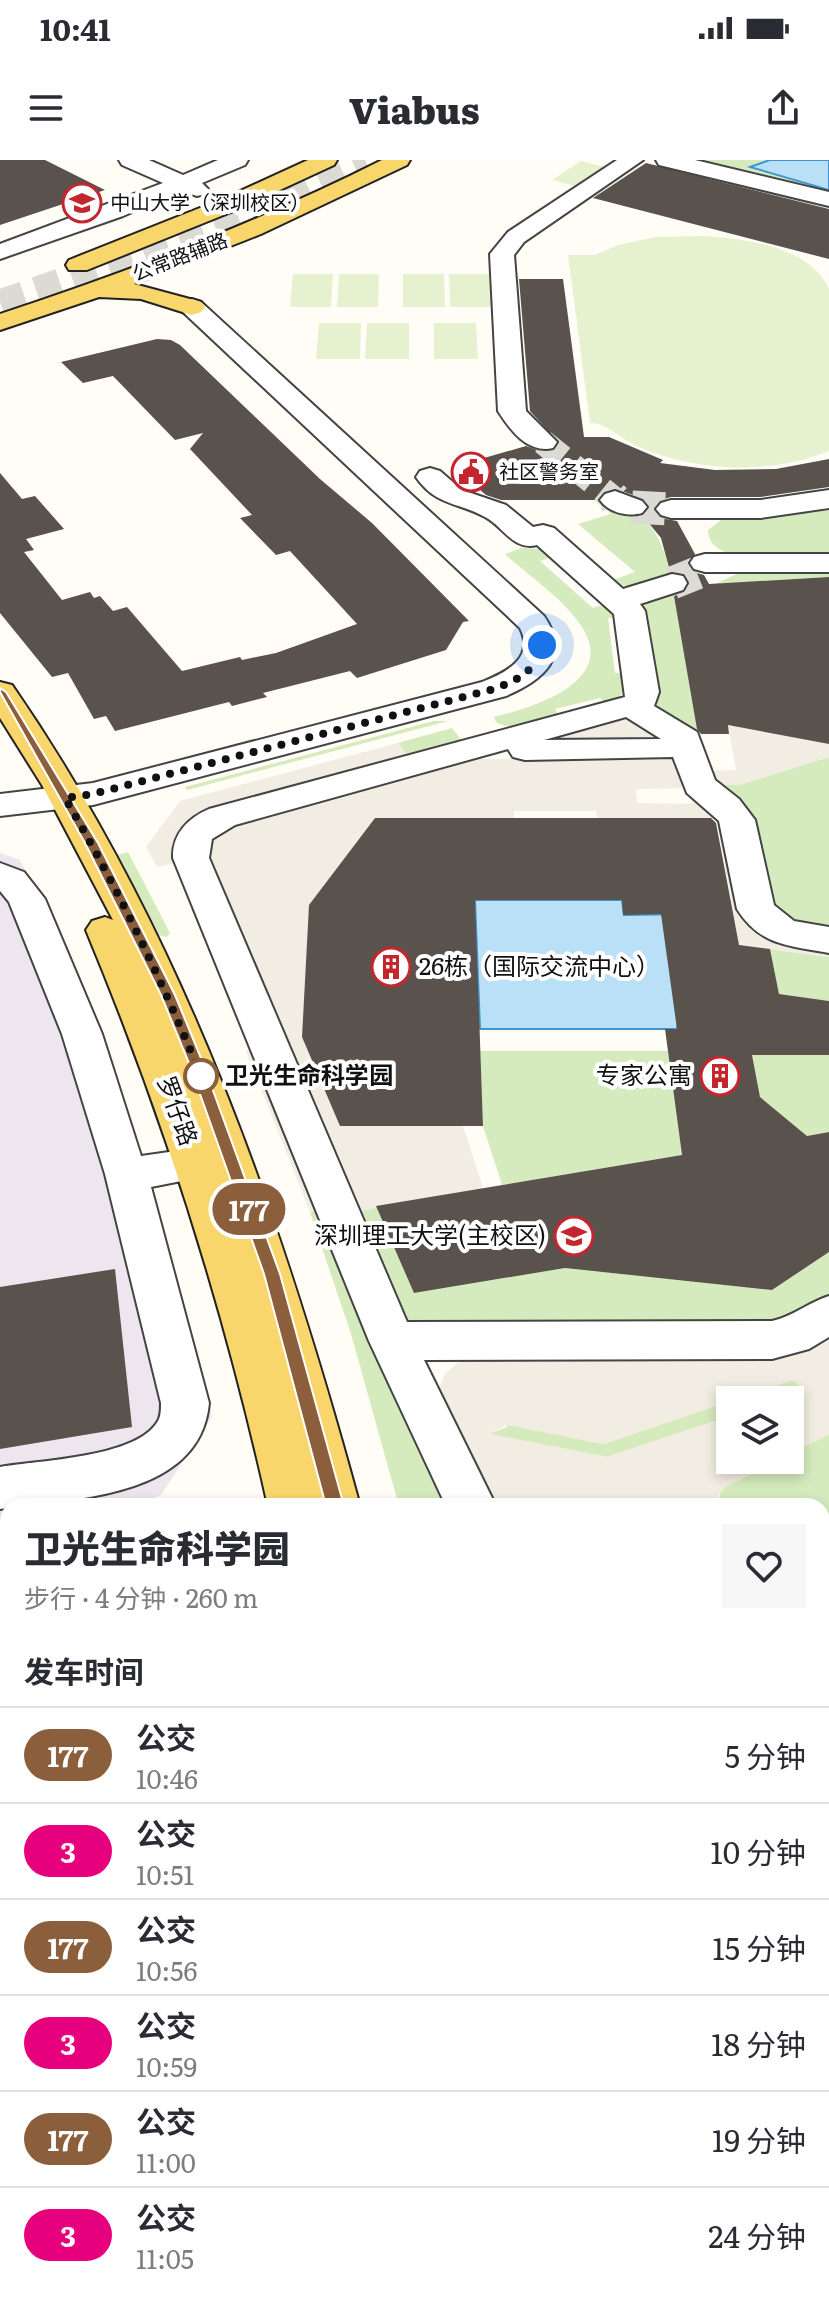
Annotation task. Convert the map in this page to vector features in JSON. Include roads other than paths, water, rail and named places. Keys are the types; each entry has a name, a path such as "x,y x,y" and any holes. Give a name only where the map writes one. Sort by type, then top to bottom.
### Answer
{"main road":[{"name":"公常路辅路","path":"60,273 233,203 326,160"},
{"name":"公常路辅路","path":"0,322 194,253 305,206 399,160"},
{"path":"83,293 134,291 192,307 190,296 176,274 181,262 194,253"},
{"name":"罗仔路","path":"0,692 34,801 92,843 168,995 196,1063 272,1274 333,1498"},
{"name":"罗仔路","path":"0,739 94,904 162,1069 197,1164 240,1298 291,1498"}],"street":[{"path":"130,160 233,203"},
{"path":"0,252 115,211 237,160"},
{"path":"543,442 519,422 512,411 502,254 516,237 632,160"},
{"path":"667,160 829,199"},
{"path":"34,801 93,794 457,698 519,678 536,663 542,645 533,623 192,307"},
{"path":"430,477 452,496 546,533 620,601 632,618 643,692 641,701 222,817 196,833 190,847 191,858 392,1341 467,1498"},
{"path":"691,573 683,509 761,509 829,499"},
{"path":"463,558 546,533"},
{"path":"620,601 691,573 829,563"},
{"path":"457,698 494,743 523,750 666,749"},
{"path":"631,706 685,739 699,785 735,815 754,904 760,914 785,932 829,940"},
{"path":"0,875 20,889 69,996 126,1174 184,1390 185,1416 172,1442 145,1461 126,1468 0,1488"},
{"path":"126,1174 197,1164"},
{"path":"392,1341 772,1340 793,1336 829,1314"}],"water":[{"path":"770,160 829,160 829,190 750,167"},
{"path":"475,900 622,900 624,915 693,914 677,1029 480,1029"}],"tunnel":[{"path":"0,302 242,217 365,160"},
{"path":"543,442 614,499"},
{"path":"632,507 671,509"},
{"path":"672,583 697,573"}],"place":[{"name":"中山大学（深圳校区）","path":"82,203"},
{"name":"社区警务室","path":"471,472"},
{"name":"26栋（国际交流中心）","path":"391,967"},
{"name":"卫光生命科学园","path":"201,1076"},
{"name":"专家公寓","path":"720,1076"},
{"name":"深圳理工大学(主校区)","path":"574,1236"}]}
